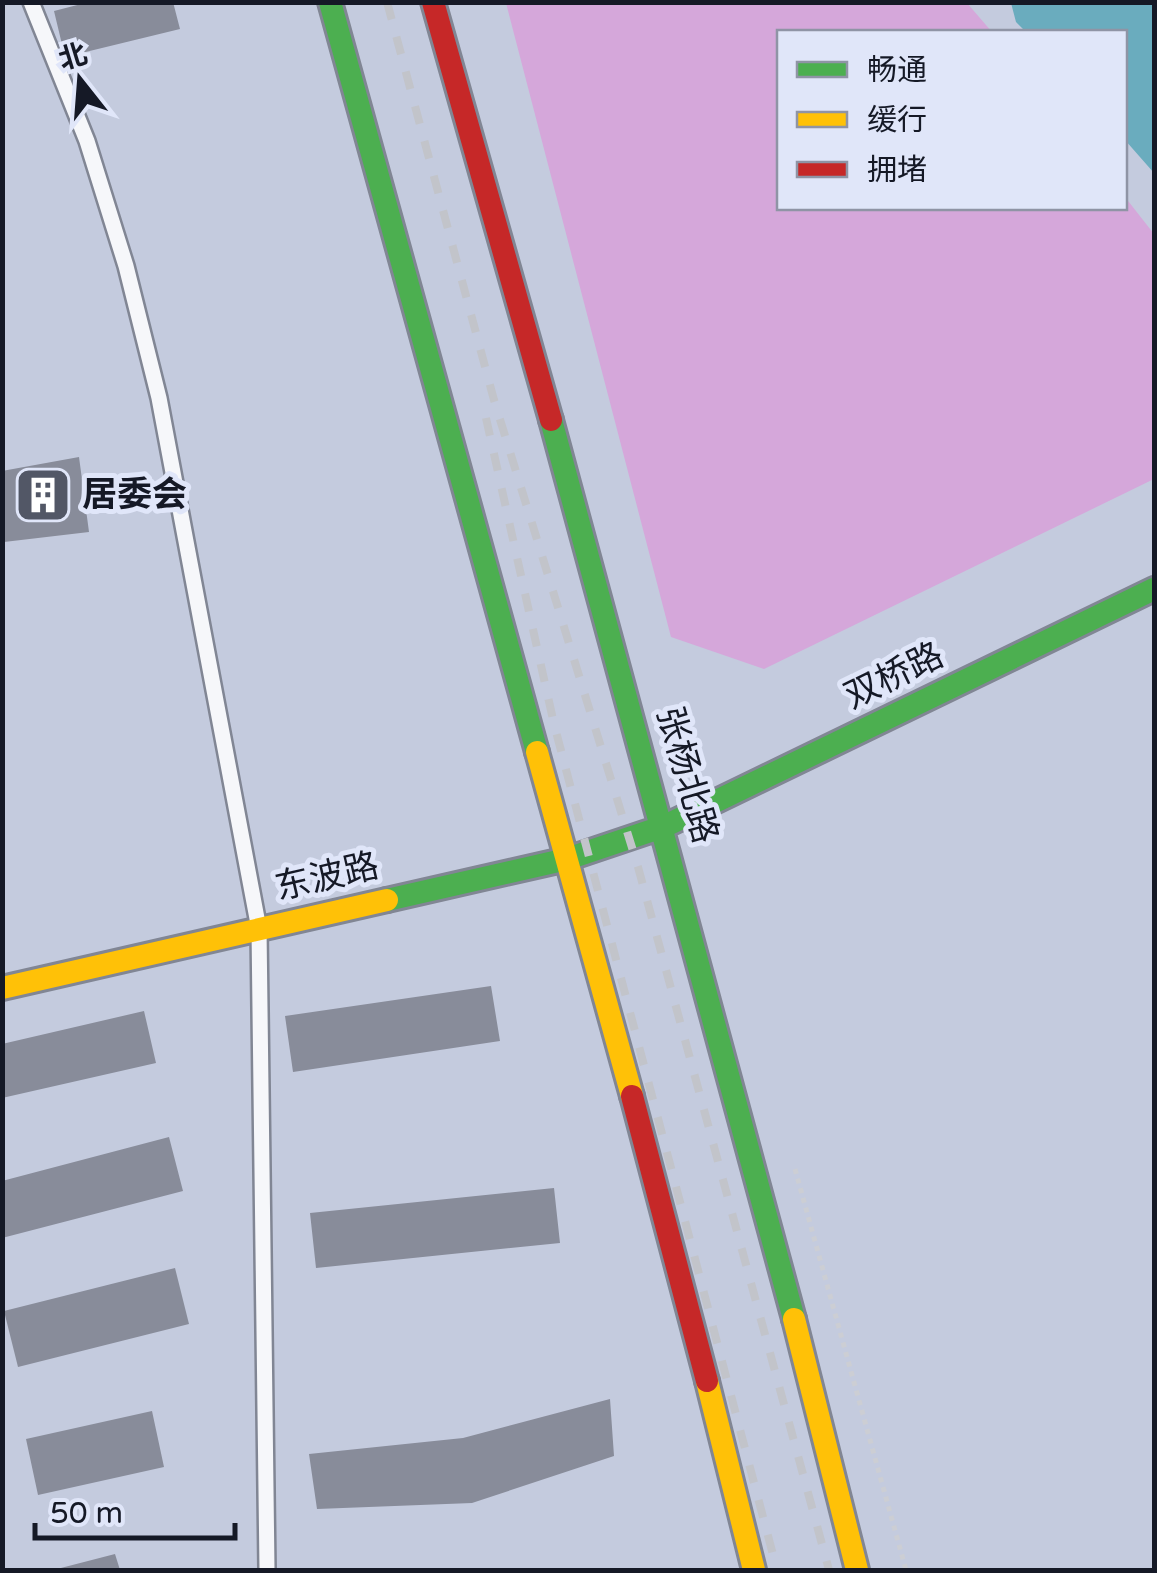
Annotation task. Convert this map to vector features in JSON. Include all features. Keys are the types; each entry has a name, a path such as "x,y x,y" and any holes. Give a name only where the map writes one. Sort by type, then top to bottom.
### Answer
{"main road":[{"path":"330,2 677,1258 754,1570"},
{"name":"张杨北路","path":"432,2 665,826 776,1239 857,1570"},
{"name":"双桥路","path":"665,826 1154,589"},
{"name":"东波路","path":"2,988 567,858 665,826"}],"lane":[{"path":"31,2 87,142 126,266 150,360 259,929 267,1570"}],"shaded area":[{"path":"506,3 967,3 990,30 777,30 777,210 1127,210 1127,200 1154,234 1154,479 764,669 671,637"}],"water":[{"path":"1011,3 1154,3 1154,173 1127,142 1127,30 1024,30 1016,22"}],"building":[{"path":"89,2 173,2 180,29 65,57 54,11"},
{"name":"居委会","path":"79,457 89,532 4,542 2,471"},
{"path":"491,986 500,1041 293,1072 285,1016"},
{"path":"144,1011 156,1063 2,1098 2,1044"},
{"path":"169,1137 183,1191 2,1238 2,1181"},
{"path":"554,1188 560,1243 316,1268 310,1213"},
{"path":"175,1268 189,1324 18,1367 4,1311"},
{"path":"610,1399 614,1456 472,1503 317,1509 309,1454 463,1438"},
{"path":"152,1411 164,1467 38,1495 26,1439"},
{"path":"115,1554 120,1570 57,1570 57,1569"}],"railway":[{"path":"387,2 494,400 638,867 829,1570"},
{"path":"486,418 554,724 777,1570"}],"traffic: fast":[{"path":"330,2 537,752"},
{"path":"551,420 794,1319"},
{"path":"387,900 567,859 665,826 1154,589"}],"traffic: slow":[{"path":"537,752 632,1096"},
{"path":"2,988 387,900"},
{"path":"794,1319 857,1570"},
{"path":"707,1381 754,1570"}],"traffic: jam":[{"path":"433,2 551,420"},
{"path":"632,1096 707,1381"}],"place":[{"name":"居委会","path":"43,495"}]}
